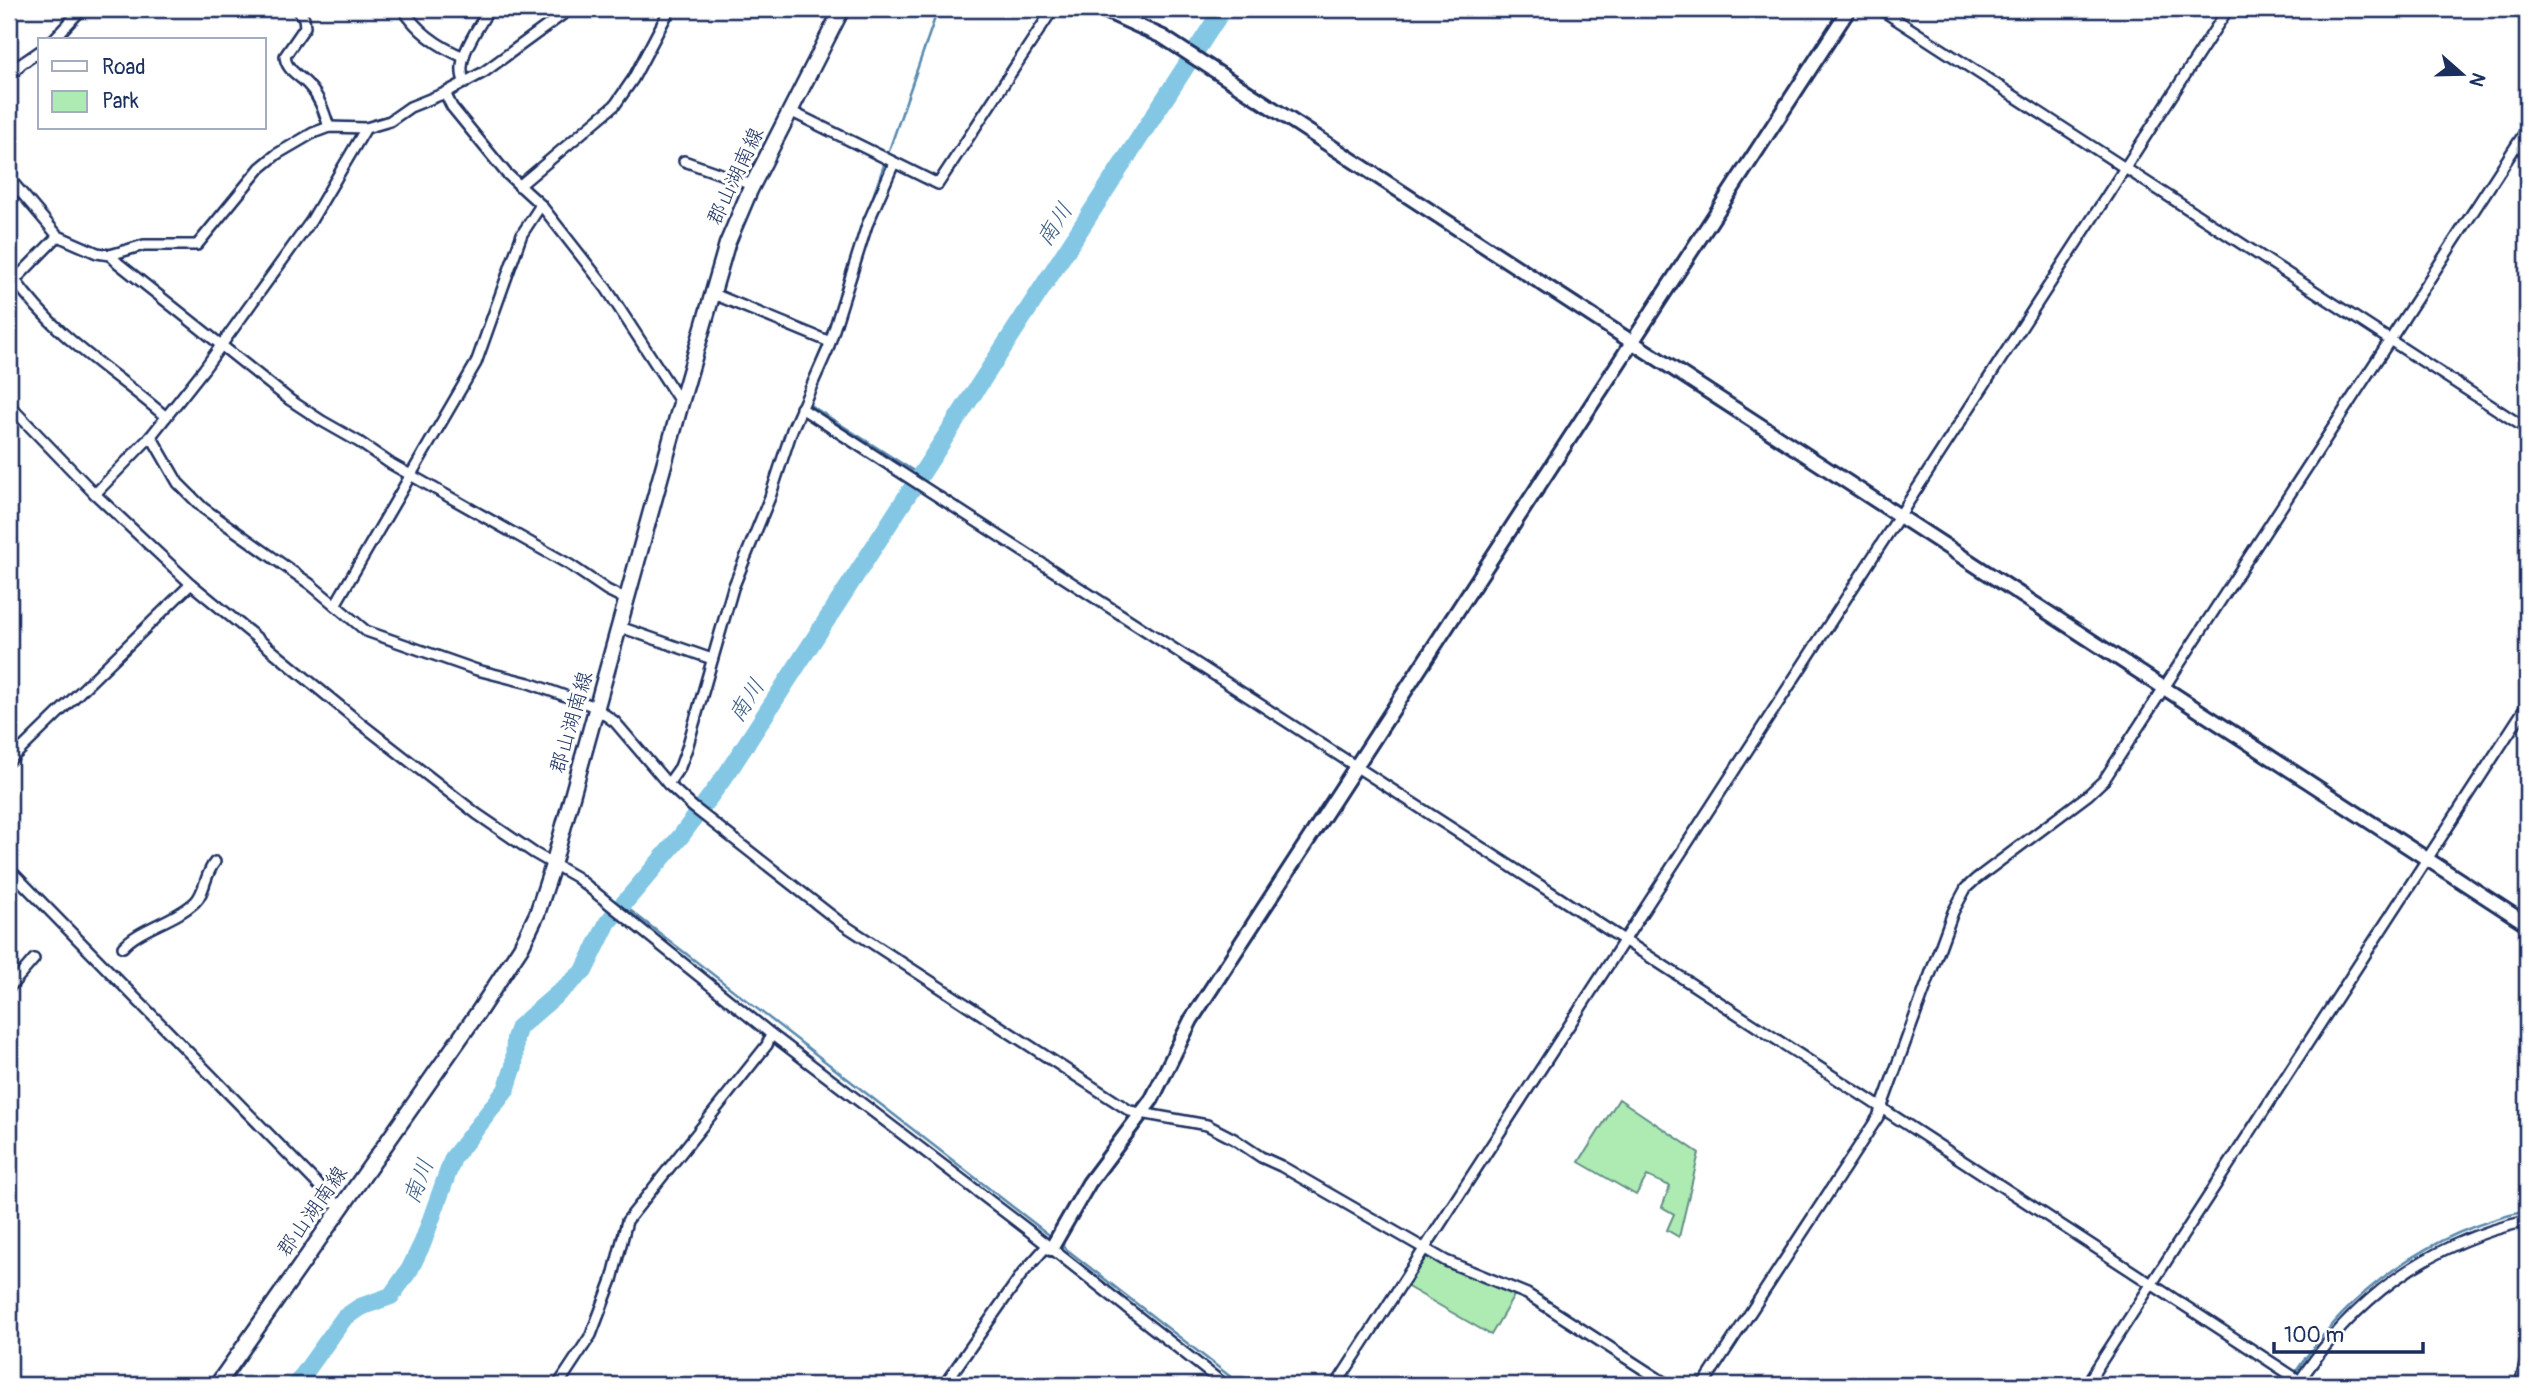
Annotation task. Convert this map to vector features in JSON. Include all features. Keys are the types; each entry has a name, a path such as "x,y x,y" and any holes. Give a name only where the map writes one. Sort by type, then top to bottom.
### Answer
{"main road":[{"name":"郡山湖南線","path":"217,1385 479,1011 521,947 537,914 727,244 752,185 842,9"}],"street":[{"path":"55,38 82,9"},
{"path":"297,9 304,18 305,27 285,59 288,67 309,85 320,101 329,127"},
{"path":"403,9 417,28 448,51 464,57"},
{"path":"465,83 461,75 464,57 489,9"},
{"path":"9,178 58,236 97,253 110,255 144,245 197,245 260,168 288,148 329,127 366,128 390,121 410,107 445,93 484,72 570,9"},
{"path":"519,186 615,104 632,79 670,9"},
{"path":"790,111 938,184 1053,9"},
{"path":"1101,9 1140,24 1185,50 2527,924"},
{"path":"944,1385 1022,1275 1049,1247 1089,1184 1160,1087 1191,1020 1849,9"},
{"path":"1880,9 2527,429"},
{"path":"1336,1385 2228,9"},
{"path":"9,78 21,64 38,52"},
{"path":"445,93 452,107 519,186 541,205 606,288 681,403"},
{"path":"94,494 151,436 221,345 311,221 366,128"},
{"path":"1703,1385 1882,1109 1952,912 1960,898 1976,879 2096,788 2112,768 2527,129"},
{"path":"684,161 752,185"},
{"path":"668,784 680,766 687,748 733,588 770,498 785,449 830,342 867,225 894,163"},
{"path":"335,605 476,363 522,234 541,205"},
{"path":"58,236 12,283 76,346 166,417"},
{"path":"110,255 290,400 410,475 627,600"},
{"path":"711,293 830,342"},
{"path":"9,405 94,494 191,584 359,722 477,814 553,865 576,877 771,1034 1225,1385"},
{"path":"802,408 2299,1383 2344,1324 2383,1287 2429,1257 2485,1232 2527,1221"},
{"path":"151,436 178,483 203,508 276,559 366,631 477,670 529,683 589,704 615,722 668,784 693,807 841,923 1130,1111 1196,1123 1222,1132 1261,1157 1458,1266 1527,1294 1668,1385"},
{"path":"9,761 191,584"},
{"path":"620,626 712,659"},
{"path":"2086,1385 2527,705"},
{"path":"123,947 129,941 175,917 198,900 208,872 215,862"},
{"path":"9,869 340,1207"},
{"path":"9,988 34,959"},
{"path":"558,1385 592,1335 612,1280 627,1221 767,1045 771,1034"},
{"path":"2520,1385 2527,1356"}],"green space":[{"path":"1619,1099 1699,1153 1679,1237 1667,1230 1674,1214 1662,1207 1670,1186 1647,1176 1636,1195 1579,1162"},
{"path":"1425,1257 1509,1289 1515,1294 1491,1335 1406,1286"}],"waterway":[{"path":"866,217 938,9"},
{"name":"南川","path":"296,1385 344,1318 360,1307 391,1296 410,1269 423,1242 453,1158 506,1090 514,1066 515,1038 519,1027 584,971 608,922 681,836 728,772 1223,9"},
{"path":"826,337 860,233"},
{"path":"801,399 824,343"},
{"path":"810,405 920,475"},
{"path":"622,904 1053,1238"},
{"path":"2295,1373 2341,1316 2395,1269 2457,1234 2527,1211"},
{"path":"1061,1245 1241,1385"}]}
